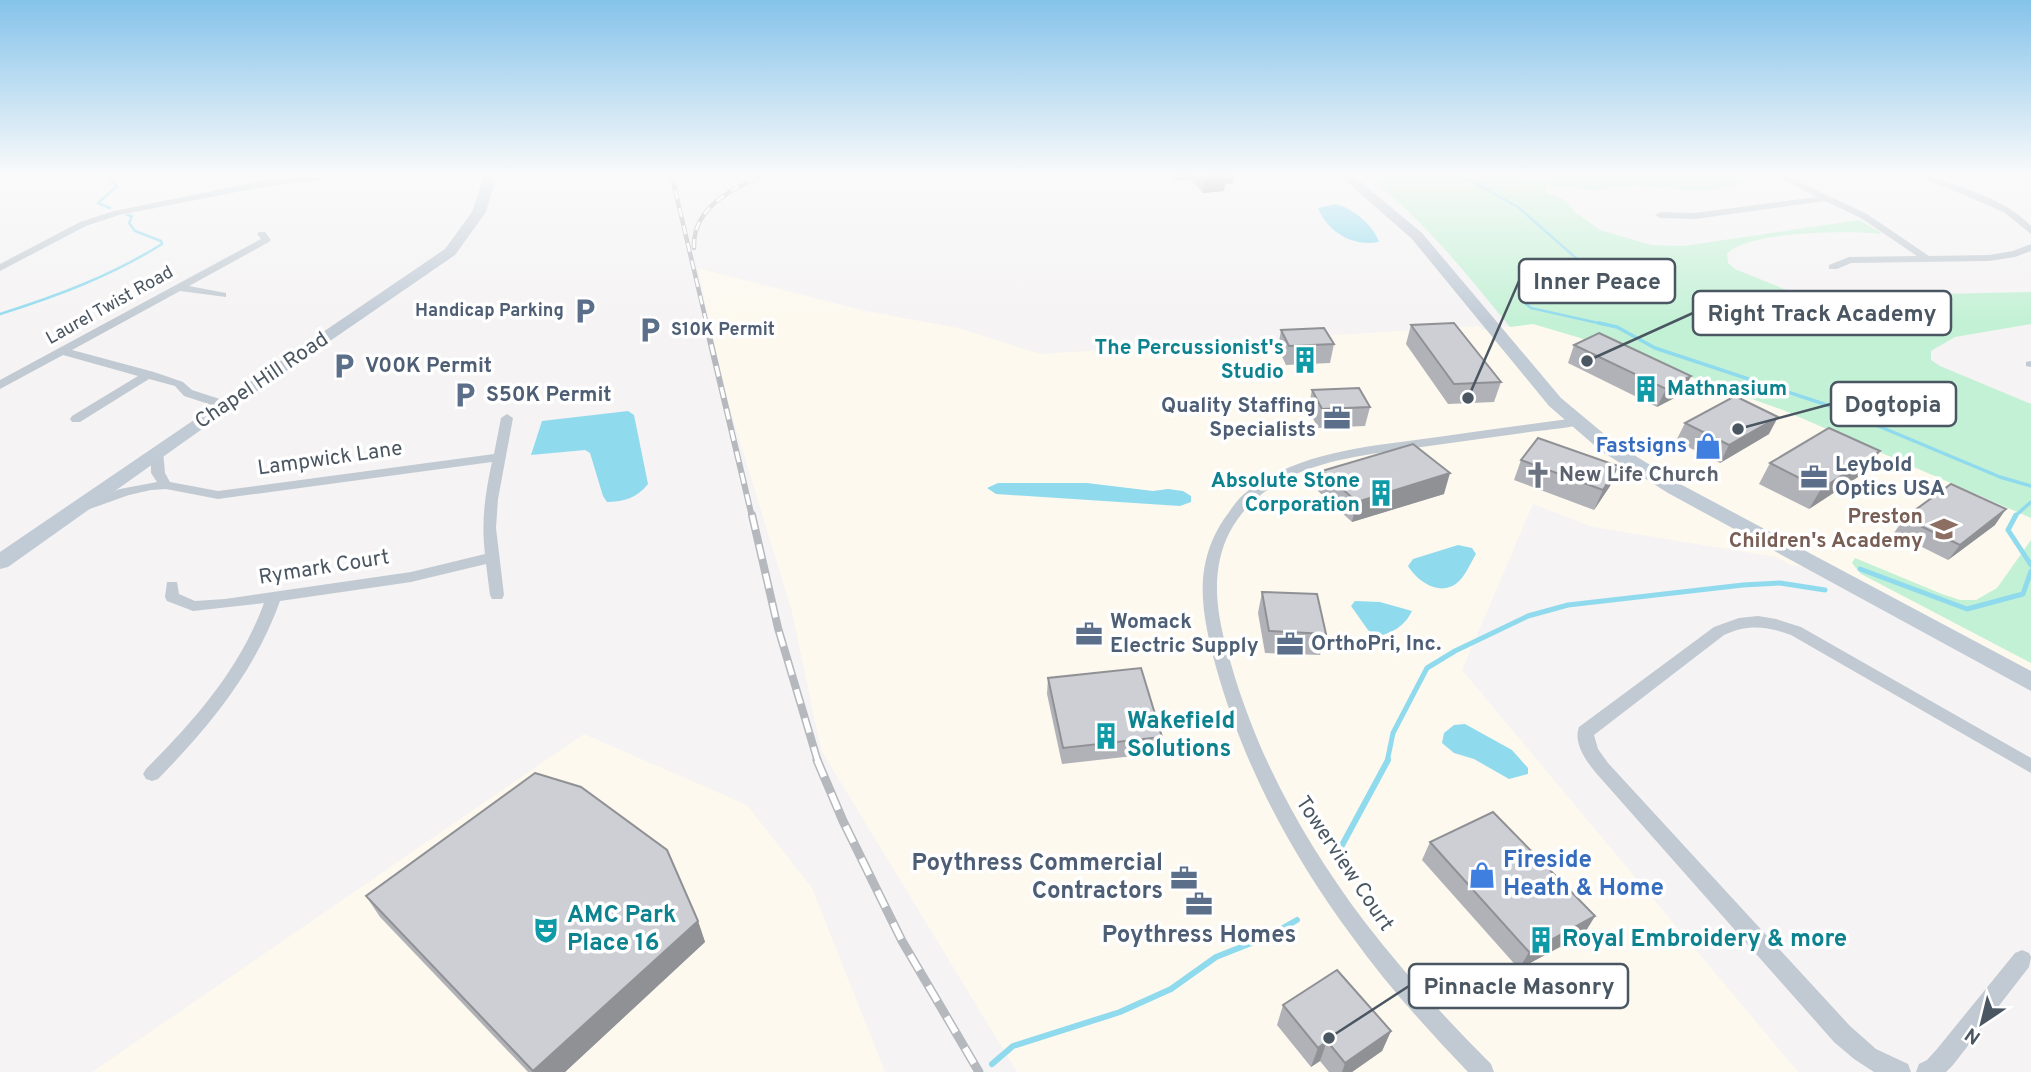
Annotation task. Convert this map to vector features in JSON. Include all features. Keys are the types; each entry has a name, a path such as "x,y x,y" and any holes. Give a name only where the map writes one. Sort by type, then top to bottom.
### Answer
{"street":[{"path":"0,268 86,223"},
{"name":"Chapel Hill Road","path":"0,562 157,451 450,252 471,223"},
{"path":"1402,223 1417,236 1541,385 1576,422 1625,460 1657,480 2031,682"},
{"path":"1874,223 1926,258"},
{"name":"Laurel Twist Road","path":"0,385 65,352 266,240 262,234"},
{"path":"1833,267 1849,260 2000,257 2031,247"},
{"path":"180,288 222,295"},
{"path":"65,352 150,374 179,384 188,393 225,405"},
{"path":"76,419 150,374"},
{"path":"498,595 489,528 491,499 507,418"},
{"name":"Towerview Court","path":"1483,1072 1413,996 1346,910 1301,844 1270,788 1249,744 1221,657 1213,622 1211,561 1220,535 1248,497 1293,470 1347,455 1576,422"},
{"path":"157,451 158,473 166,485"},
{"name":"Lampwick Lane","path":"76,509 125,492 166,485 218,495 500,457"},
{"name":"Rymark Court","path":"172,586 172,597 193,606 274,597 411,576 494,557"},
{"path":"152,774 198,726 244,666 266,623 274,597"},
{"path":"1900,1072 1861,1053 1842,1034 1602,768 1591,754 1585,732 1719,631 1735,622 1752,620 1777,623 1796,631 2031,766"},
{"path":"1927,1072 1940,1063 2022,960"}],"shaded area":[{"path":"698,268 866,311 958,328 1040,354 1479,326 1482,330 1554,321 2031,484 2031,679 1828,571 1791,565 1776,557 1593,527 1533,504 1462,670 1798,1072 1017,1072 821,750 792,612 719,373"},
{"path":"584,734 747,805 812,888 885,1072 92,1072"}],"green space":[{"path":"1420,223 1590,223 1600,230 1651,245 1683,246 1839,223 1864,223 1881,234 1847,232 1776,237 1738,246 1727,254 1728,263 1735,269 1789,291 1812,294 1851,296 2031,292 2031,324 1955,337 1931,351 1931,360 2031,404 2031,518 1783,410 1587,340 1533,324 1510,327"},
{"path":"2031,540 2031,663 1861,574 1852,563 1855,558 1942,594 1960,600 1976,600 1997,588"}],"water":[{"path":"1327,223 1366,223 1379,242 1351,240"},
{"path":"628,411 634,415 648,484 630,498 607,502 590,453 585,450 531,455 542,421"},
{"path":"998,483 1087,483 1153,491 1168,489 1183,491 1191,496 1191,502 1180,506 996,494 987,488"},
{"path":"1458,545 1472,548 1476,554 1463,577 1450,587 1436,588 1423,582 1408,566 1413,559"},
{"path":"1355,601 1380,602 1412,611 1398,628 1377,637 1368,630 1351,606"},
{"path":"1465,724 1512,750 1528,768 1528,774 1509,779 1474,759 1454,753 1442,743 1444,733 1454,725"}],"building":[{"path":"1454,323 1501,382 1454,384 1411,325"},
{"path":"1324,328 1334,344 1289,346 1281,330"},
{"path":"1599,333 1691,376 1666,389 1574,345"},
{"path":"1359,388 1370,407 1322,409 1312,390"},
{"path":"1735,396 1778,417 1729,445 1685,423"},
{"path":"1829,428 1880,451 1821,489 1770,463"},
{"path":"1538,438 1618,466 1603,490 1521,460"},
{"path":"1413,444 1450,473 1357,502 1322,471"},
{"path":"1951,484 2006,509 1960,545 1904,518"},
{"path":"1262,592 1317,594 1326,634 1269,631"},
{"name":"Wakefield Solutions","path":"1141,668 1162,737 1063,748 1048,678"},
{"name":"AMC Park Place 16","path":"535,773 581,787 667,850 698,921 533,1071 366,896"},
{"path":"1493,812 1595,916 1529,952 1430,842"},
{"path":"1337,970 1391,1031 1345,1063 1327,1041 1318,1048 1283,1005"}],"waterway":[{"path":"0,314 83,284 162,244 161,241 135,231 129,223"},
{"path":"1536,223 1577,259 1576,271 1520,289 1520,299 1531,308 1607,325"},
{"path":"1599,323 1617,327 1655,348 1833,407 2000,477 2031,486"},
{"path":"2016,515 2031,502"},
{"path":"2016,515 2008,530 2031,565"},
{"path":"1860,569 1967,609 2023,594 2031,571"},
{"path":"1387,762 1393,733 1427,668 1455,651 1528,616 1568,605 1743,585 1780,583 1825,590"},
{"path":"1340,849 1387,762"},
{"path":"992,1064 1013,1046 1120,1012 1171,989 1216,957 1269,936 1297,920"}],"railway":[{"path":"683,223 707,325"},
{"path":"694,248 699,223"},
{"path":"706,323 752,517"},
{"path":"752,515 778,628 818,762"},
{"path":"817,760 843,821 902,941 979,1072"}],"place":[{"name":"Handicap Parking","path":"585,311"},
{"name":"S10K Permit","path":"650,330"},
{"name":"The Percussionist's Studio","path":"1305,360"},
{"name":"Right Track Academy","path":"1587,361"},
{"name":"V00K Permit","path":"344,366"},
{"name":"Mathnasium","path":"1646,389"},
{"name":"S50K Permit","path":"465,395"},
{"name":"Inner Peace","path":"1468,398"},
{"name":"Quality Staffing Specialists","path":"1337,418"},
{"name":"Dogtopia","path":"1738,429"},
{"name":"Fastsigns","path":"1708,446"},
{"name":"New Life Church","path":"1538,475"},
{"name":"Leybold Optics USA","path":"1814,477"},
{"name":"Absolute Stone Corporation","path":"1381,493"},
{"name":"Preston Children's Academy","path":"1944,529"},
{"name":"Womack Electric Supply","path":"1089,634"},
{"name":"OrthoPri, Inc.","path":"1290,644"},
{"name":"Wakefield Solutions","path":"1106,736"},
{"name":"Fireside Heath & Home","path":"1482,875"},
{"name":"Poythress Commercial Contractors","path":"1184,878"},
{"name":"Poythress Homes","path":"1199,904"},
{"name":"AMC Park Place 16","path":"546,930"},
{"name":"Royal Embroidery & more","path":"1541,940"},
{"name":"Pinnacle Masonry","path":"1329,1038"}]}
